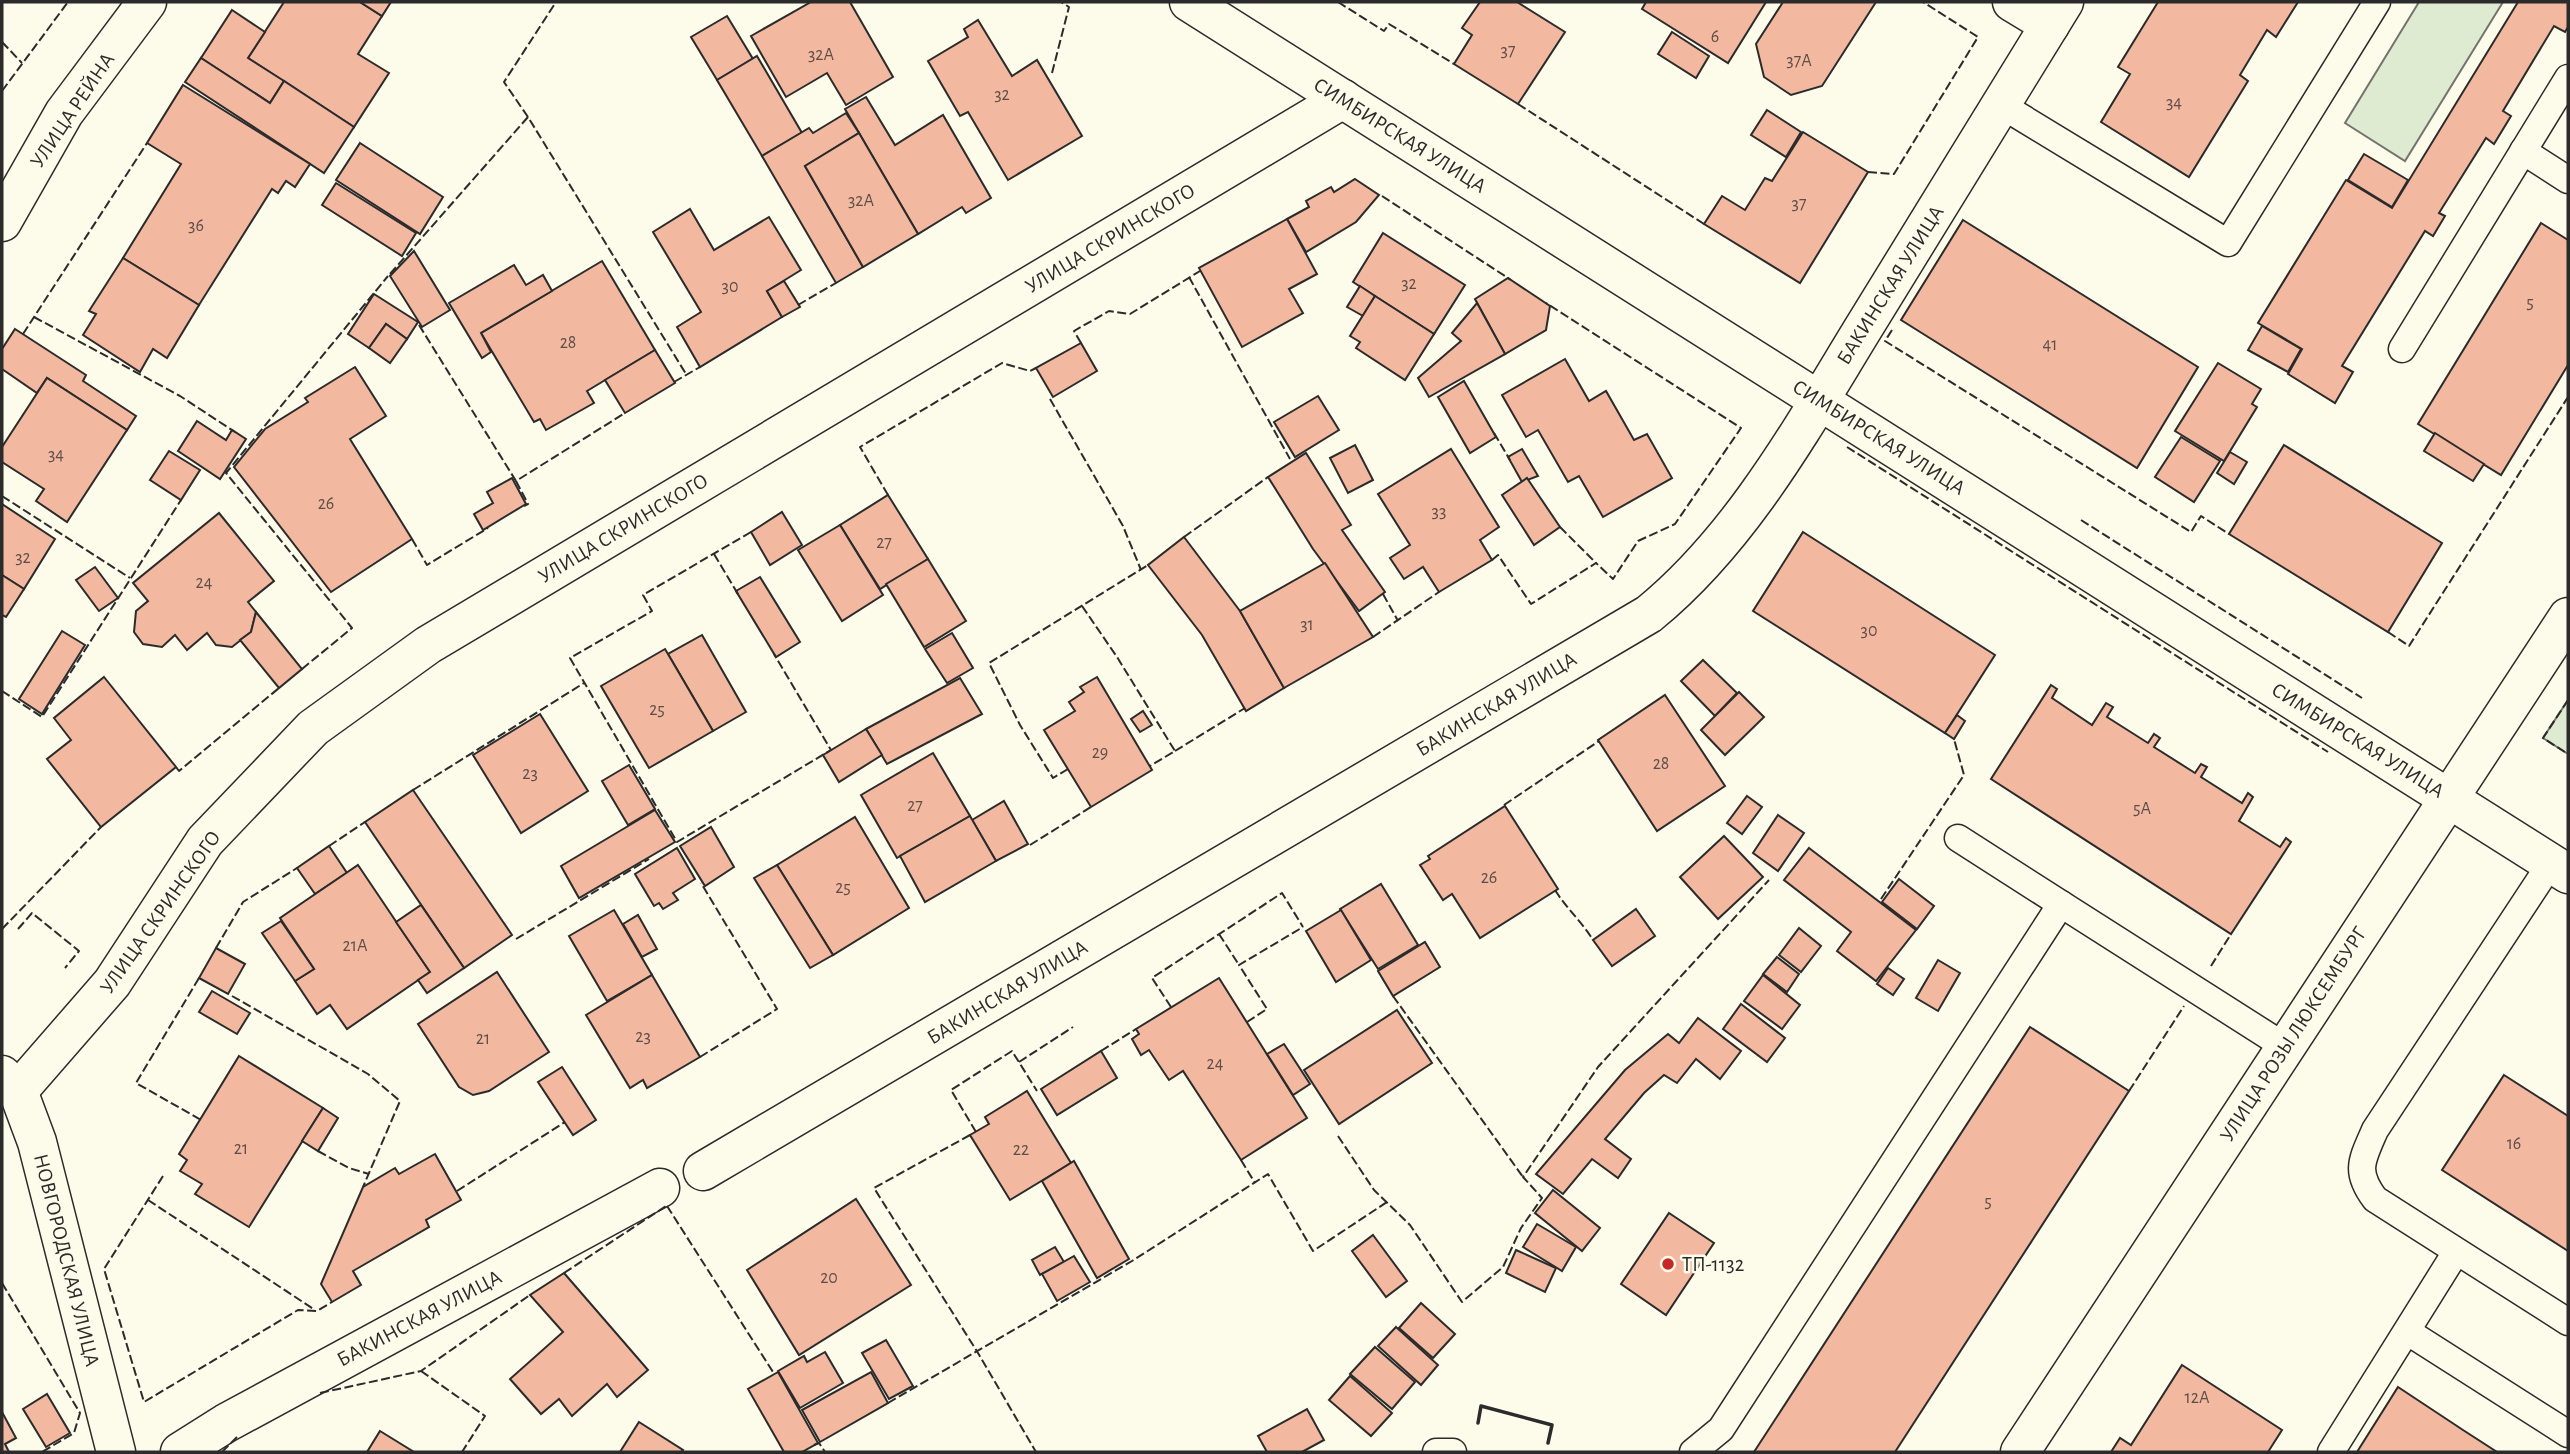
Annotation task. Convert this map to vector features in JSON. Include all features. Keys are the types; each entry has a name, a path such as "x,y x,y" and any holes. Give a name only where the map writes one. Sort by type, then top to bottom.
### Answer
{"street":[{"name":"УЛИЦА РЕЙНА","path":"2,222 64,113 147,2"},
{"name":"СИМБИРСКАЯ УЛИЦА","path":"1189,2 2560,868"},
{"path":"2012,2 2057,13"},
{"name":"БАКИНСКАЯ УЛИЦА","path":"703,1171 1649,614 1684,585 1719,545 1786,455 2057,13"},
{"name":"УЛИЦА СКРИНСКОГО","path":"10,1084 112,983 205,841 313,728 428,645 1343,99"},
{"name":"УЛИЦА РОЗЫ ЛЮКСЕМБУРГ","path":"2020,1452 2447,797 2568,617"},
{"name":"НОВГОРОДСКАЯ УЛИЦА","path":"10,1084 37,1142 116,1452"},
{"name":"БАКИНСКАЯ УЛИЦА","path":"180,1452 226,1423 660,1188"}],"lane":[{"path":"2001,105 2228,243 2377,2"},
{"path":"2402,349 2568,78"},
{"path":"2524,151 2568,180"},
{"path":"1958,838 2284,1046"},
{"path":"2560,868 2375,1130 2361,1161 2362,1182 2375,1199 2568,1322"},
{"path":"1693,1452 1721,1429 2061,904"},
{"path":"2331,1452 2456,1252"},
{"path":"2408,1332 2568,1434"},
{"path":"1436,1452 1453,1452"}],"green space":[{"path":"2419,2 2503,2 2405,161 2345,123"},
{"path":"2568,700 2568,754 2543,738"}],"building":[{"path":"284,2 360,2 382,16 358,54 389,73 354,127 248,58"},
{"path":"360,2 391,2 382,16"},
{"path":"811,2 850,2 893,77 846,105 827,73 786,97 751,36"},
{"path":"1480,2 1517,2 1565,32 1518,104 1454,64 1472,35 1462,28"},
{"path":"1646,2 1766,2 1728,63 1642,9"},
{"path":"1783,2 1876,2 1822,86 1791,95 1764,77 1756,44"},
{"path":"2158,2 2298,2 2276,37 2267,30 2240,75 2248,81 2189,177 2101,122 2130,74 2118,67"},
{"path":"2518,2 2568,2 2568,27 2565,32 2554,26 2503,111 2511,116 2494,144 2486,138 2439,213 2445,216 2433,236 2425,231 2342,366 2353,372 2335,403 2288,374 2302,349 2258,323 2346,180 2392,208"},
{"path":"232,10 265,32 248,58 284,81 270,103 201,58"},
{"path":"727,16 753,59 717,80 691,37"},
{"path":"978,20 1012,76 1037,60 1082,136 1008,180 968,112 960,116 928,61 968,37 964,29"},
{"path":"1672,32 1709,56 1696,78 1658,54"},
{"path":"757,56 802,133 762,156 717,80"},
{"path":"201,58 270,103 284,81 354,127 324,173 185,82"},
{"path":"183,85 310,164 295,187 286,181 278,193 272,189 199,305 123,258 181,164 147,143"},
{"path":"866,97 895,145 943,115 991,198 966,213 962,207 918,234 845,109"},
{"path":"1767,110 1801,132 1786,157 1751,135"},
{"path":"846,113 859,133 805,166 863,267 836,283 762,156 809,128 813,133"},
{"path":"1803,132 1868,172 1800,283 1704,224 1722,196 1745,210 1765,178 1772,181"},
{"path":"859,133 918,234 863,267 805,166"},
{"path":"360,143 443,197 420,234 336,180"},
{"path":"2364,154 2408,180 2392,207 2348,180"},
{"path":"1355,179 1379,195 1356,222 1306,252 1287,219 1309,207 1306,201 1331,187 1334,192"},
{"path":"336,183 416,233 402,256 322,205"},
{"path":"690,209 714,250 769,217 801,270 767,291 782,317 700,367 677,327 701,312 653,232"},
{"path":"1287,219 1317,274 1289,289 1303,313 1242,347 1199,268"},
{"path":"1963,220 2198,367 2137,468 1901,320"},
{"path":"2541,223 2568,240 2568,365 2501,475 2418,424"},
{"path":"1383,233 1465,285 1434,334 1353,282"},
{"path":"414,251 450,310 422,327 390,276"},
{"path":"123,258 199,305 167,358 153,349 140,372 83,335 96,314 89,311"},
{"path":"602,261 655,350 587,391 594,403 546,430 540,419 534,422 481,333"},
{"path":"514,265 526,285 543,275 552,291 481,333 491,352 482,358 449,303"},
{"path":"1508,278 1550,306 1546,330 1505,354 1475,299"},
{"path":"784,281 800,307 782,317 767,291"},
{"path":"1360,286 1375,296 1363,316 1347,307"},
{"path":"374,294 418,322 407,339 386,324 369,348 348,334"},
{"path":"1375,296 1434,334 1405,380 1356,348 1360,342 1350,336"},
{"path":"1477,303 1505,354 1429,397 1418,378 1461,341 1452,333"},
{"path":"386,324 407,339 390,363 369,348"},
{"path":"2262,326 2301,349 2288,372 2248,350"},
{"path":"15,329 86,375 83,381 136,416 127,430 47,378 37,393 2,369 2,349"},
{"path":"1081,343 1097,371 1053,397 1036,368"},
{"path":"655,350 675,383 625,413 605,380"},
{"path":"1565,359 1589,401 1606,391 1634,440 1647,434 1672,478 1603,517 1579,476 1568,482 1538,430 1526,437 1502,395"},
{"path":"2218,363 2261,389 2252,404 2257,407 2224,461 2175,431"},
{"path":"355,367 386,416 350,439 412,539 331,592 234,467 265,429 308,402 305,398"},
{"path":"47,378 127,430 67,522 36,501 44,489 2,462 2,447"},
{"path":"1464,381 1496,437 1470,453 1438,397"},
{"path":"1318,396 1339,430 1295,457 1274,422"},
{"path":"197,421 226,440 232,430 246,439 220,479 178,451"},
{"path":"2435,433 2484,464 2473,481 2424,451"},
{"path":"2181,437 2220,461 2194,502 2155,477"},
{"path":"1355,445 1373,480 1348,493 1330,458"},
{"path":"2284,445 2442,543 2388,632 2229,534"},
{"path":"1451,449 1499,527 1480,540 1492,560 1439,592 1423,567 1404,579 1390,558 1410,545 1378,494"},
{"path":"1522,449 1538,476 1522,482 1508,457"},
{"path":"169,451 200,470 181,500 150,480"},
{"path":"2230,452 2247,462 2234,484 2217,473"},
{"path":"1306,453 1351,525 1342,530 1385,592 1359,611 1313,549 1268,477"},
{"path":"512,478 526,504 483,530 474,514 493,503 487,492"},
{"path":"1527,478 1560,527 1534,545 1502,495"},
{"path":"888,495 928,559 880,589 840,525"},
{"path":"2,504 55,539 24,589 2,575"},
{"path":"782,512 802,545 770,565 751,532"},
{"path":"219,513 274,581 248,602 256,612 251,632 232,647 216,645 207,633 187,650 175,635 162,647 143,644 134,632 136,611 148,601 133,583"},
{"path":"840,525 883,595 842,621 798,550"},
{"path":"1803,532 1995,655 1945,733 1753,611"},
{"path":"1184,537 1240,611 1284,688 1246,711 1202,635 1148,565"},
{"path":"928,559 966,621 924,647 886,584"},
{"path":"1325,563 1373,637 1284,688 1240,611"},
{"path":"95,567 118,598 99,611 76,580"},
{"path":"2,575 24,589 6,617 2,615"},
{"path":"760,577 800,642 776,657 736,591"},
{"path":"256,612 302,669 279,688 240,640 251,632"},
{"path":"62,631 85,645 42,714 19,699"},
{"path":"952,633 973,668 947,683 925,649"},
{"path":"702,635 746,712 713,731 668,654"},
{"path":"665,649 713,731 649,768 601,686"},
{"path":"1703,660 1737,693 1715,716 1681,681"},
{"path":"104,677 176,767 101,827 47,759 71,740 54,718"},
{"path":"1097,677 1152,770 1091,807 1044,730 1075,711 1069,702 1084,692 1080,687"},
{"path":"960,678 982,714 887,764 866,729"},
{"path":"2051,685 2057,689 2052,698 2092,725 2106,703 2113,707 2107,717 2148,743 2154,734 2160,738 2154,747 2195,773 2201,764 2207,767 2201,777 2242,803 2248,793 2253,797 2239,821 2280,847 2286,838 2291,842 2231,934 1991,779"},
{"path":"1739,692 1764,717 1725,755 1701,730"},
{"path":"1665,695 1725,786 1657,831 1598,740"},
{"path":"1143,711 1152,725 1140,732 1131,719"},
{"path":"540,714 588,791 521,833 473,755"},
{"path":"1957,715 1965,721 1954,739 1945,733"},
{"path":"866,729 882,755 839,782 823,755"},
{"path":"933,753 970,816 897,858 861,795"},
{"path":"629,765 655,809 628,825 602,781"},
{"path":"413,790 512,935 464,968 365,822"},
{"path":"1747,796 1762,807 1742,834 1727,823"},
{"path":"1004,801 1028,844 996,861 972,820"},
{"path":"1505,806 1558,889 1480,938 1452,894 1443,900 1420,865 1430,859 1428,856"},
{"path":"655,810 675,842 579,898 561,866"},
{"path":"1778,815 1804,833 1778,871 1753,853"},
{"path":"970,816 996,861 925,902 900,856"},
{"path":"855,817 909,908 833,955 777,865"},
{"path":"711,827 734,867 705,886 680,846"},
{"path":"1724,836 1763,877 1718,919 1680,877"},
{"path":"329,846 347,873 315,894 297,868"},
{"path":"677,848 695,879 673,893 678,900 663,909 659,903 654,906 635,874"},
{"path":"1809,848 1916,930 1876,981 1837,951 1851,932 1784,880"},
{"path":"358,865 430,972 347,1029 330,1005 317,1014 295,981 314,969 280,918"},
{"path":"777,865 833,955 810,968 754,878"},
{"path":"1899,879 1934,906 1917,929 1882,902"},
{"path":"1381,884 1418,945 1378,969 1340,909"},
{"path":"421,905 464,968 427,993 418,980 430,972 396,922"},
{"path":"1636,909 1655,936 1612,966 1593,940"},
{"path":"614,910 652,975 607,1001 569,936"},
{"path":"1341,910 1371,960 1336,982 1306,931"},
{"path":"638,915 657,949 642,957 623,924"},
{"path":"281,921 314,969 295,981 262,933"},
{"path":"1799,928 1821,946 1801,972 1779,955"},
{"path":"1425,942 1440,967 1393,996 1378,971"},
{"path":"216,948 245,964 228,994 199,978"},
{"path":"1777,957 1799,974 1787,992 1763,974"},
{"path":"1938,960 1960,973 1938,1011 1916,998"},
{"path":"1888,968 1904,979 1893,995 1877,984"},
{"path":"497,972 549,1052 489,1091 473,1095 459,1087 418,1024"},
{"path":"652,975 700,1057 647,1088 643,1080 630,1088 586,1015"},
{"path":"1763,975 1800,1005 1782,1029 1744,1001"},
{"path":"1219,978 1307,1118 1241,1160 1183,1071 1169,1080 1149,1050 1141,1055 1132,1039 1139,1034 1136,1029"},
{"path":"212,991 250,1013 237,1034 199,1012"},
{"path":"1741,1004 1785,1038 1767,1062 1723,1029"},
{"path":"1397,1010 1432,1063 1339,1124 1304,1070"},
{"path":"1698,1018 1741,1051 1720,1079 1696,1059 1677,1083 1664,1075 1644,1093 1605,1139 1631,1159 1618,1178 1592,1159 1563,1194 1536,1174 1625,1070 1668,1034 1679,1043"},
{"path":"2030,1027 2129,1091 1895,1452 1754,1452"},
{"path":"1284,1044 1310,1084 1293,1095 1267,1054"},
{"path":"1101,1051 1117,1078 1057,1115 1041,1089"},
{"path":"239,1056 323,1108 249,1227 195,1194 202,1184 180,1171 187,1160 179,1154"},
{"path":"562,1067 596,1120 573,1135 538,1082"},
{"path":"2504,1075 2568,1116 2568,1251 2442,1170"},
{"path":"1027,1091 1071,1163 1010,1200 970,1135 989,1124 985,1117"},
{"path":"323,1108 338,1118 318,1151 302,1141"},
{"path":"435,1154 461,1200 426,1220 429,1227 353,1271 361,1285 332,1302 321,1284 363,1187 395,1168 399,1174"},
{"path":"1074,1161 1129,1259 1097,1278 1042,1181"},
{"path":"1553,1190 1600,1228 1582,1251 1535,1213"},
{"path":"856,1199 911,1285 799,1355 747,1270"},
{"name":"ТП-1132","path":"1669,1213 1714,1243 1666,1315 1621,1284"},
{"path":"1537,1224 1576,1247 1562,1271 1523,1247"},
{"path":"1373,1235 1407,1281 1386,1297 1352,1251"},
{"path":"1055,1247 1064,1262 1040,1275 1032,1260"},
{"path":"1516,1250 1556,1268 1545,1292 1506,1273"},
{"path":"1074,1256 1090,1282 1057,1301 1042,1274"},
{"path":"564,1273 648,1370 617,1397 607,1384 572,1416 559,1399 541,1414 510,1379 563,1332 530,1295"},
{"path":"1421,1303 1455,1334 1433,1358 1399,1328"},
{"path":"1396,1327 1438,1365 1421,1385 1378,1346"},
{"path":"886,1340 913,1386 889,1399 862,1353"},
{"path":"1375,1347 1415,1382 1392,1409 1350,1374"},
{"path":"825,1352 843,1383 800,1408 778,1371 804,1356 807,1362"},
{"path":"2182,1365 2282,1430 2268,1452 2111,1452 2120,1438 2131,1445"},
{"path":"778,1372 818,1443 802,1452 784,1452 748,1389"},
{"path":"871,1372 888,1403 820,1442 802,1410"},
{"path":"1350,1376 1392,1413 1371,1436 1329,1400"},
{"path":"2398,1387 2463,1430 2497,1452 2357,1452"},
{"path":"47,1394 70,1433 46,1447 23,1409"},
{"path":"1307,1409 1324,1440 1302,1452 1267,1452 1258,1436"},
{"path":"2,1412 16,1438 5,1444 9,1452 2,1452"},
{"path":"639,1422 683,1450 620,1452"},
{"path":"380,1431 414,1452 367,1452"}],"fence":[{"path":"2,91 68,2"},
{"path":"528,117 504,82 556,2"},
{"path":"1052,73 1069,7 1061,2"},
{"path":"1338,2 1384,31 1389,24 1454,64"},
{"path":"1868,172 1894,174 1978,37 1923,2"},
{"path":"2,42 22,63"},
{"path":"1518,104 1704,224"},
{"path":"390,274 528,117 686,374"},
{"path":"23,334 147,143"},
{"path":"1382,196 1511,280"},
{"path":"1081,343 1074,331 1109,311 1130,314 1200,271"},
{"path":"302,669 352,628 226,473 388,276"},
{"path":"1189,277 1290,459"},
{"path":"798,305 836,283"},
{"path":"1492,560 1498,555 1531,604 1596,563 1613,579 1638,541 1675,524 1741,428 1546,303"},
{"path":"34,317 180,396 235,432"},
{"path":"419,325 516,481 625,413"},
{"path":"1892,330 1885,341 2191,532 2201,516 2229,534"},
{"path":"888,495 860,447 1002,363 1030,371 1036,368"},
{"path":"674,382 700,367"},
{"path":"2388,632 2409,646 2568,397"},
{"path":"1050,399 1123,526 1141,570"},
{"path":"1494,433 1510,460"},
{"path":"1847,447 2328,752"},
{"path":"1184,537 1268,477"},
{"path":"516,481 528,504 524,506"},
{"path":"2,496 130,578"},
{"path":"2,691 42,717 181,500"},
{"path":"2081,520 2362,698"},
{"path":"1560,527 1596,563"},
{"path":"412,539 427,565 488,528"},
{"path":"751,532 643,595 652,611 570,658 677,842 831,750 774,654"},
{"path":"714,554 738,594"},
{"path":"1068,769 1053,778 1020,725 989,663 1148,565"},
{"path":"1373,637 1439,592"},
{"path":"1383,594 1398,621"},
{"path":"1082,606 1175,751 1150,766"},
{"path":"413,790 584,683"},
{"path":"176,767 179,771 279,688"},
{"path":"2568,700 2543,738 2568,754"},
{"path":"1175,751 1245,708"},
{"path":"1881,899 1964,775 1954,739"},
{"path":"1504,805 1599,741"},
{"path":"1030,845 1091,807"},
{"path":"329,846 365,822"},
{"path":"2,929 101,827"},
{"path":"516,939 649,859"},
{"path":"216,948 243,902 297,868"},
{"path":"1338,1136 1374,1190 1410,1225 1462,1302 1503,1267 1521,1228 1542,1198 1523,1177 1598,1067 1769,880"},
{"path":"700,1057 777,1009 701,883"},
{"path":"1555,890 1593,940"},
{"path":"1171,1007 1152,978 1282,893 1303,927"},
{"path":"18,929 32,913 79,951 65,968"},
{"path":"1247,1022 1267,1009 1239,965 1303,927"},
{"path":"1219,934 1239,965"},
{"path":"2211,966 2231,934"},
{"path":"199,978 136,1083 203,1121"},
{"path":"232,996 368,1074 400,1101 363,1187"},
{"path":"1393,996 1523,1177"},
{"path":"2129,1091 2184,1006"},
{"path":"1019,1062 1073,1027"},
{"path":"1101,1051 1136,1029"},
{"path":"976,1132 951,1090 1012,1051 1037,1091"},
{"path":"457,1191 565,1122"},
{"path":"970,1135 874,1188 978,1353 1036,1452"},
{"path":"318,1151 349,1168 369,1174"},
{"path":"1241,1160 1255,1183"},
{"path":"888,1403 1132,1261 1268,1174 1313,1251 1387,1202"},
{"path":"163,1176 104,1269 144,1402 298,1310 317,1311 332,1302"},
{"path":"148,1200 315,1310"},
{"path":"564,1273 666,1206"},
{"path":"667,1206 773,1372"},
{"path":"2,1283 80,1413 74,1433 42,1452"},
{"path":"320,1393 421,1371 530,1295"},
{"path":"421,1371 485,1416 462,1452"},
{"path":"222,1452 237,1437"},
{"path":"814,1445 819,1443 825,1452"}],"wall":[{"path":"1478,1423 1481,1406 1552,1425 1548,1443"}],"place":[{"name":"ТП-1132","path":"1668,1264"}]}
